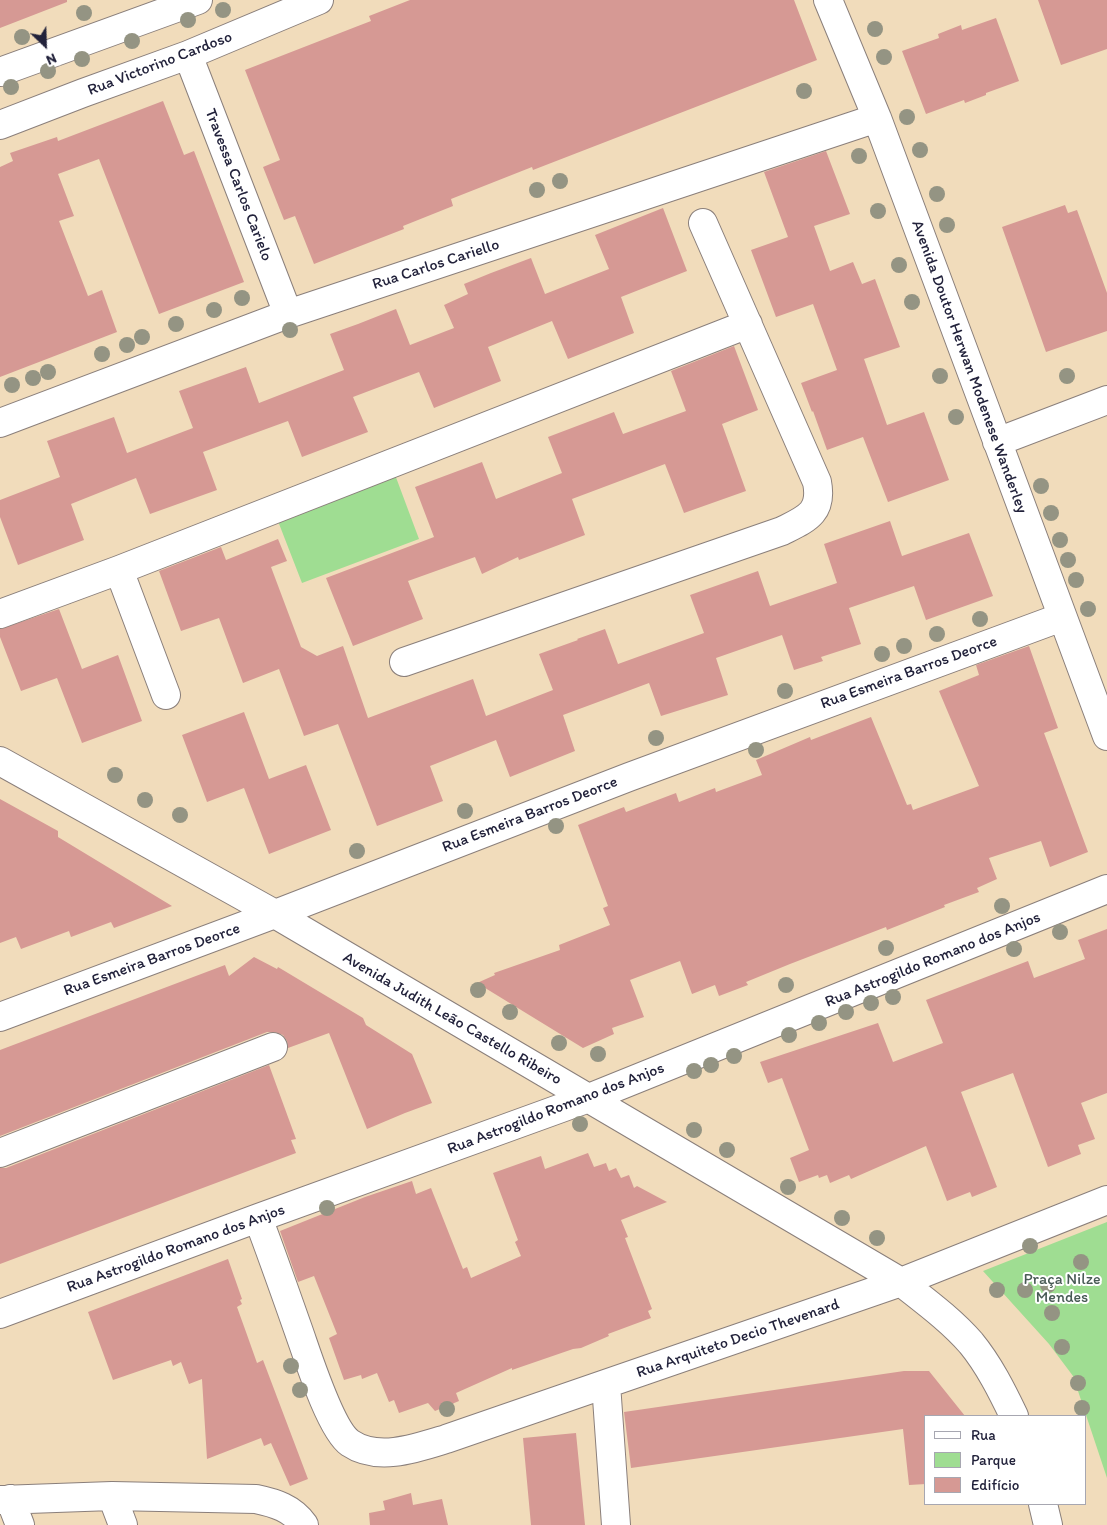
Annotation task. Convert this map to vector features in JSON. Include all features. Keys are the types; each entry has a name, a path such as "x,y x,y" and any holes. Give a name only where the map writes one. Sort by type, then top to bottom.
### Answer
{"street":[{"path":"0,72 198,0"},
{"name":"Rua Victorino Cardoso","path":"0,125 188,54 319,0"},
{"name":"Avenida Doutor Herwan Modenese Wanderley","path":"828,0 877,118 1107,736"},
{"name":"Travessa Carlos Carielo","path":"188,54 288,314"},
{"name":"Rua Carlos Cariello","path":"0,423 288,314 877,118"},
{"path":"404,662 782,531 808,516 818,502 817,482 704,223"},
{"path":"0,614 118,570 748,324"},
{"path":"997,442 1107,400"},
{"path":"118,570 166,695"},
{"name":"Rua Esmeira Barros Deorce","path":"0,1017 274,914 628,776 1062,618"},
{"name":"Avenida Judith Leão Castello Ribeiro","path":"0,761 274,914 901,1282 940,1313 971,1343 995,1377 1014,1415"},
{"name":"Rua Astrogildo Romano dos Anjos","path":"0,1314 589,1098 1107,889"},
{"path":"0,1153 273,1047"},
{"name":"Rua Arquiteto Decio Thevenard","path":"258,1218 318,1384 340,1432 349,1442 362,1449 386,1452 416,1448 446,1439 901,1282 1107,1200"},
{"path":"606,1384 616,1525"},
{"path":"112,1496 123,1525"},
{"path":"20,1525 5,1500 112,1496 256,1499 275,1503 290,1511 304,1525"},
{"path":"1043,1505 1048,1525"}],"green space":[{"path":"394,472 419,539 302,583 276,516"},
{"name":"Praça Nilze Mendes","path":"1107,1222 1107,1478 1073,1376 1049,1344 983,1271"}],"building":[{"path":"0,0 67,0 67,2 0,28"},
{"path":"410,0 794,0 817,60 533,170 532,167 451,199 453,206 403,226 404,229 314,264 295,216 284,220 263,167 280,160 245,70 371,21 369,16"},
{"path":"1038,0 1107,0 1107,49 1061,65"},
{"path":"996,18 1019,81 965,103 964,100 926,114 902,51 939,38 938,34 961,25 962,30"},
{"path":"163,101 184,155 194,151 244,282 159,314 99,159 58,174 74,216 59,221 88,296 102,290 117,332 0,377 0,167 13,161 10,153 57,137 58,141"},
{"path":"826,151 850,214 814,226 830,271 853,262 862,284 875,279 900,347 864,359 887,425 924,412 949,480 888,502 863,437 827,450 801,383 837,370 813,304 776,317 751,250 788,237 764,172"},
{"path":"1065,205 1068,213 1077,210 1107,293 1107,331 1046,352 1002,227"},
{"path":"663,208 687,271 621,297 634,333 568,359 552,321 488,347 501,381 434,408 419,372 353,397 368,432 302,457 288,421 203,452 217,490 150,514 136,478 71,504 84,540 18,565 0,517 0,500 60,477 47,441 114,417 127,453 193,428 179,391 246,367 259,403 344,370 330,334 396,309 410,345 454,328 444,305 468,294 464,284 491,273 531,258 545,294 609,269 595,235"},
{"path":"734,346 758,410 722,424 746,491 684,513 665,464 572,499 585,535 519,560 518,557 482,574 475,557 408,581 423,619 353,646 326,578 434,537 415,487 482,462 496,499 562,473 548,437 614,412 623,434 686,411 671,371"},
{"path":"890,521 902,556 969,533 993,596 926,620 914,586 849,608 861,644 821,657 823,661 794,670 782,635 716,658 728,695 661,716 649,683 563,715 575,751 510,777 496,740 430,766 443,801 377,826 338,724 304,736 279,669 243,683 219,618 181,631 159,571 221,547 226,560 278,539 287,561 271,567 301,647 317,656 343,646 368,718 473,679 486,716 553,690 539,654 577,639 605,629 618,664 704,633 690,595 758,571 770,606 837,583 824,544"},
{"path":"59,609 82,669 118,655 142,721 82,743 57,678 21,691 0,637 0,629"},
{"path":"1029,646 1058,728 1044,733 1088,852 1050,867 1041,841 989,858 997,879 977,888 979,892 887,930 886,927 790,964 746,982 748,985 719,996 715,985 692,994 680,961 630,980 644,1017 612,1028 614,1034 583,1048 477,983 495,975 494,973 560,950 559,945 610,925 603,908 608,906 578,825 624,807 626,812 676,793 679,802 715,788 716,792 762,775 756,760 810,737 811,740 871,717 907,805 911,804 913,810 979,786 939,691 979,675 976,665"},
{"path":"244,712 269,779 306,765 331,830 269,854 244,788 207,802 182,735"},
{"path":"0,799 58,831 58,837 172,906 114,928 111,922 71,937 69,931 21,949 16,937 0,943"},
{"path":"1107,929 1107,1093 1081,1103 1095,1139 1078,1145 1081,1154 1048,1167 1013,1073 961,1092 997,1187 972,1197 970,1192 947,1201 926,1146 851,1179 849,1175 830,1183 827,1175 819,1178 818,1175 799,1182 790,1158 809,1150 782,1078 768,1083 760,1062 878,1023 893,1062 943,1043 926,1000 1028,961 1034,978 1085,959 1078,940"},
{"path":"254,957 277,969 278,967 363,1018 366,1025 412,1054 432,1103 367,1129 329,1033 288,1048 287,1041 283,1035 267,1032 0,1136 0,1050 225,965 229,976"},
{"path":"269,1065 296,1139 291,1140 296,1153 0,1264 0,1168 6,1168"},
{"path":"588,1153 594,1167 606,1163 609,1171 616,1168 621,1178 629,1175 634,1188 637,1186 667,1202 621,1220 628,1237 625,1238 652,1309 648,1311 651,1318 608,1334 609,1336 581,1348 512,1370 512,1368 456,1393 459,1401 435,1411 428,1403 399,1413 394,1400 389,1402 377,1373 362,1379 361,1375 344,1380 329,1338 337,1334 314,1276 298,1282 280,1231 365,1197 412,1181 416,1194 431,1188 463,1269 467,1267 471,1278 521,1256 515,1242 518,1240 493,1173 541,1156 545,1169"},
{"path":"228,1259 242,1299 240,1300 242,1304 237,1307 257,1363 263,1360 308,1479 290,1486 271,1443 264,1446 261,1438 207,1459 202,1379 189,1384 181,1362 173,1366 171,1360 113,1380 88,1312"},
{"path":"904,1371 929,1371 964,1415 924,1415 924,1484 909,1485 903,1429 631,1468 624,1412"},
{"path":"576,1433 585,1525 531,1525 523,1438"},
{"path":"411,1493 413,1505 442,1499 448,1525 370,1525 369,1513 385,1510 383,1501"}]}
